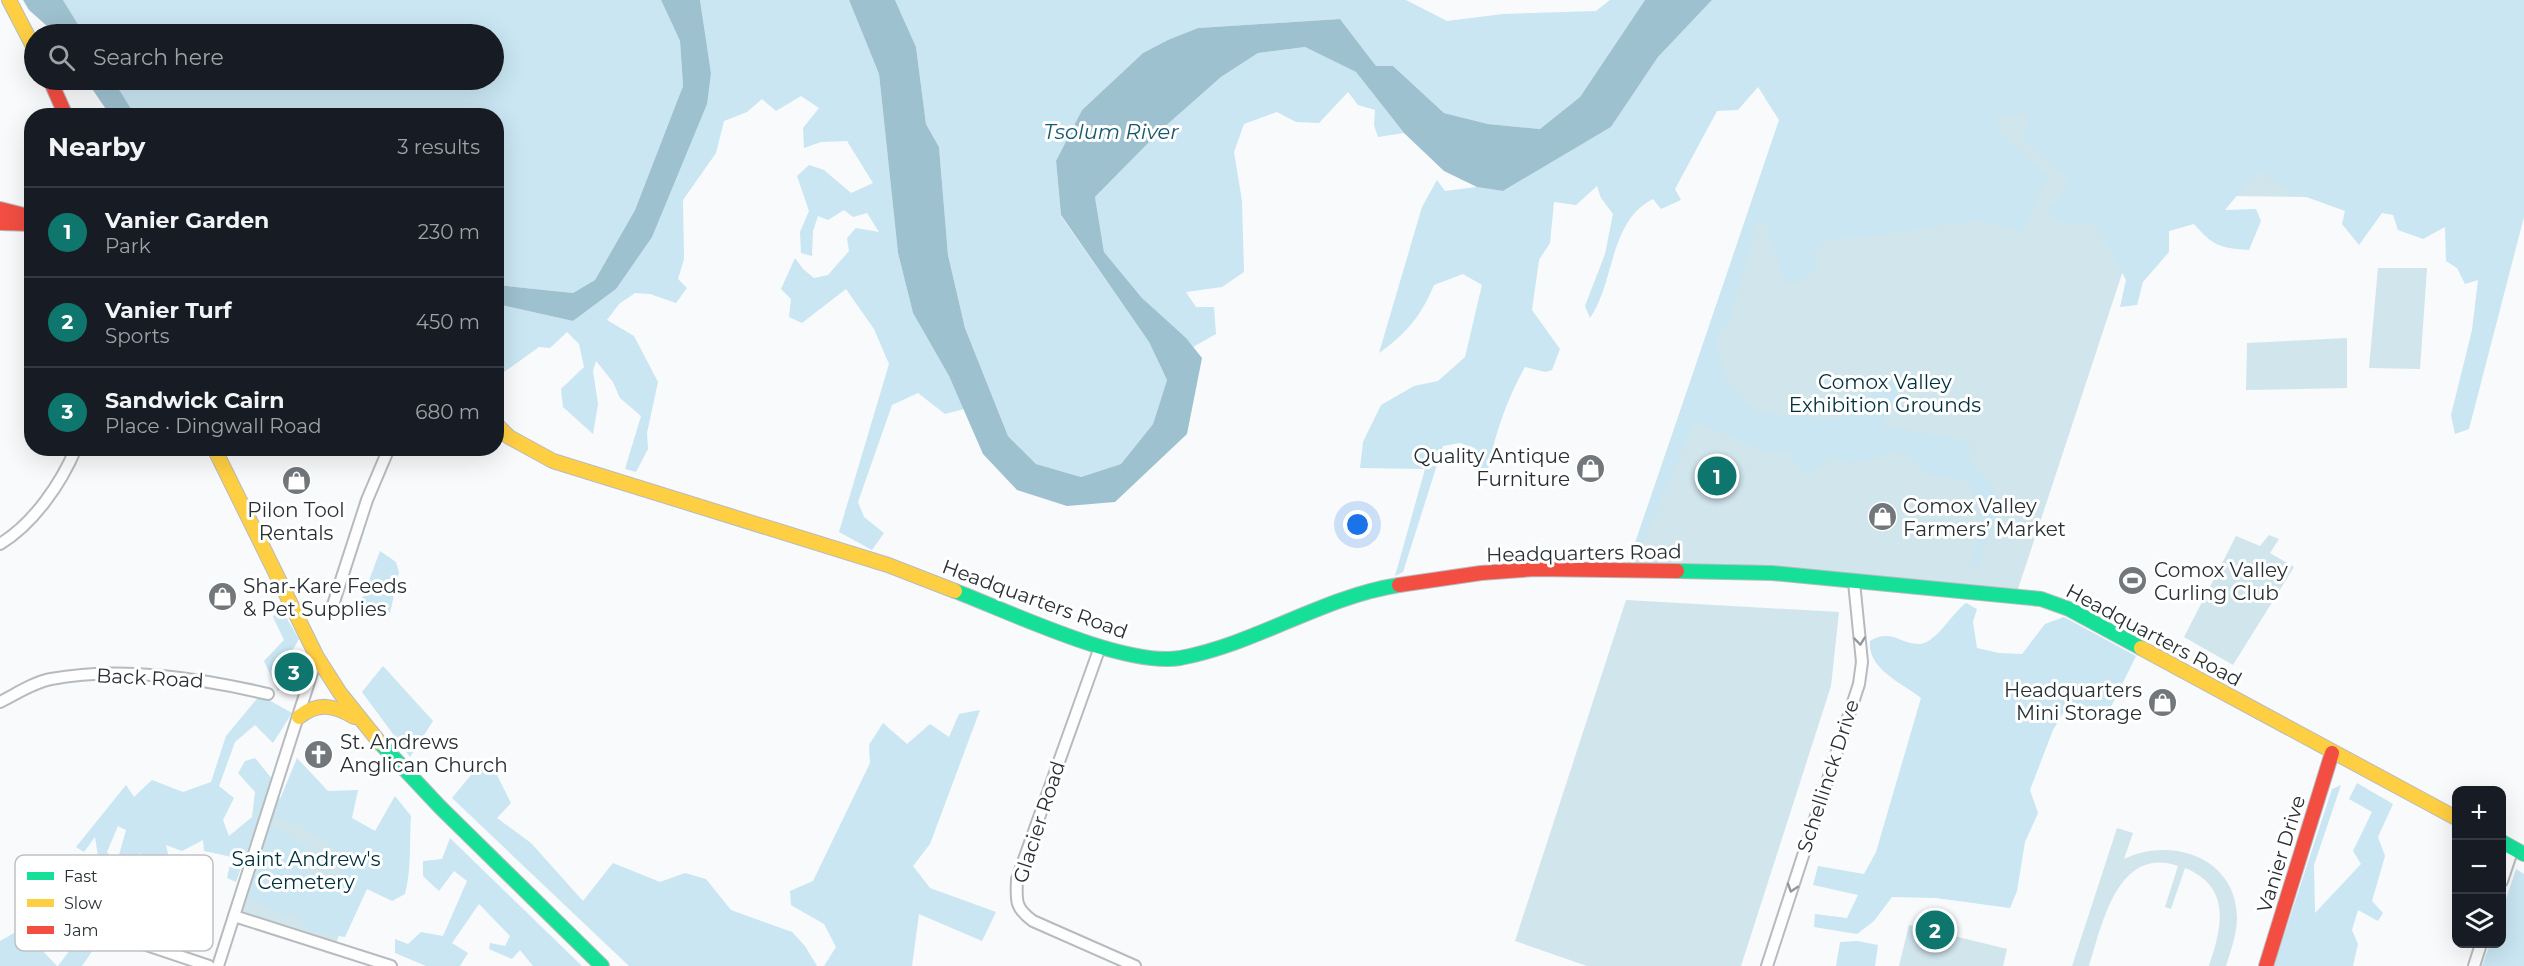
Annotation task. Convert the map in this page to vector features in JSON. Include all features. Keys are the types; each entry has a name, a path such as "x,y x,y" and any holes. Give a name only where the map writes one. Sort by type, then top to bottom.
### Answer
{"main road":[{"path":"9,0 24,29"},
{"path":"54,90 62,108"},
{"path":"0,209 24,216"},
{"path":"6,224 24,224"},
{"path":"6,224 24,228"},
{"name":"Headquarters Road","path":"504,432 553,461 888,565 1100,647 1145,658 1178,658 1217,648 1333,602 1375,589 1481,573 1535,569 1772,573 2016,595 2050,602 2069,609 2332,753 2452,815"},
{"path":"218,456 316,657 361,721 440,807 602,966"},
{"path":"299,717 307,710 322,704 337,707 361,721"},
{"name":"Vanier Drive","path":"2266,966 2332,753"}],"street":[{"path":"0,544 13,536 51,494 72,456"},
{"path":"332,608 367,500 386,456"},
{"name":"Schellinck Drive","path":"1767,966 1859,684 1862,662 1854,582"},
{"name":"Glacier Road","path":"1100,647 1017,879 1016,897 1020,912 1033,921 1135,966"},
{"path":"218,966 299,717 316,657"},
{"name":"Back Road","path":"0,702 49,679 105,673 212,681 267,694"},
{"path":"2506,869 2513,848"},
{"path":"234,916 391,966"},
{"path":"2474,966 2480,948"},
{"path":"164,951 208,966"}],"green space":[{"path":"63,0 661,0 680,41 683,86 635,210 595,280 573,293 504,286 504,108 131,108 119,90 504,90 504,24 78,24"},
{"path":"700,0 849,0 879,74 898,253 913,313 949,376 964,409 945,414 918,393 892,405 858,502 864,517 884,533 872,550 839,532 889,364 874,329 846,289 802,323 789,317 791,299 781,289 795,258 814,278 828,275 849,251 847,238 856,228 879,232 867,213 853,217 844,210 828,220 818,216 813,231 812,256 801,253 800,232 809,211 797,176 809,165 824,170 851,193 873,183 847,141 821,142 804,148 803,128 819,108 801,96 776,111 762,99 747,112 724,121 716,153 683,200 684,259 678,279 687,288 676,303 650,294 635,293 619,304 607,320 634,336 658,382 647,433 648,449 636,472 625,469 641,416 620,398 613,382 596,361 593,371 598,404 593,434 563,407 561,389 584,367 579,344 567,332 550,348 539,347 504,372 504,306 573,321 616,289 711,73"},
{"path":"895,0 1406,0 1447,21 1503,14 1596,11 1610,0 1645,0 1580,97 1540,129 1488,124 1444,113 1393,66 1376,66 1340,19 1198,28 1143,53 1082,110 1056,161 1061,216 1149,342 1167,380 1153,424 1121,464 1081,477 1036,464 1008,436 965,328 948,255 939,147 926,124 916,47"},
{"path":"1712,0 2524,0 2524,217 2469,429 2455,434 2451,415 2472,330 2478,280 2465,284 2457,268 2446,261 2445,227 2423,239 2398,230 2393,215 2382,213 2359,245 2342,224 2345,211 2298,194 2257,171 2225,210 2256,209 2261,221 2249,250 2224,247 2212,241 2194,224 2169,231 2169,252 2143,282 2137,305 2120,307 2126,280 2096,224 2056,222 2047,207 2059,200 2068,178 2022,139 2029,122 2026,113 1996,117 2002,136 2048,175 2023,232 1978,220 1865,237 1830,239 1812,251 1818,266 1801,281 1785,283 1767,225 1757,223 1730,319 1717,337 1718,351 1729,387 1758,413 1845,420 1850,409 1865,407 1872,400 1872,381 1882,378 1897,384 1898,398 1887,410 1883,425 1970,442 1969,461 1995,491 1993,505 1998,514 1977,568 1972,562 1983,517 1967,481 1925,473 1915,459 1892,451 1860,462 1844,462 1828,455 1823,465 1808,472 1793,463 1789,451 1768,453 1695,421 1643,543 1634,547 1779,120 1758,87 1738,110 1717,111 1675,189 1681,200 1661,209 1653,199 1639,209 1628,222 1614,253 1598,303 1590,318 1585,306 1605,254 1613,214 1601,198 1597,186 1576,205 1554,202 1550,243 1539,260 1532,310 1560,349 1552,370 1545,372 1525,367 1502,417 1488,470 1476,467 1475,448 1460,443 1443,446 1403,572 1395,576 1425,469 1360,468 1363,442 1381,405 1414,386 1438,381 1465,357 1482,285 1463,274 1434,285 1412,324 1379,353 1422,207 1437,180 1445,191 1477,187 1503,191 1611,127 1658,57"},
{"name":"Comox Valley Exhibition Grounds","path":"1821,0 2524,0 2524,200 2148,195 2016,595 1626,569"},
{"path":"1305,47 1356,72 1404,133 1378,137 1374,125 1375,110 1358,105 1348,92 1319,123 1296,122 1277,112 1244,124 1234,152 1242,201 1244,272 1222,287 1186,292 1196,307 1214,307 1216,334 1193,347 1142,298 1104,252 1095,197 1161,130 1221,77 1258,53"},
{"path":"2378,268 2427,268 2420,369 2369,368"},
{"path":"2347,338 2347,388 2246,390 2247,343"},
{"path":"2269,535 2279,539 2270,553 2294,567 2233,665 2184,637 2236,536 2260,546"},
{"path":"380,551 396,562 399,572 390,613 361,602"},
{"path":"1626,600 1839,612 1831,686 1741,966 1587,966 1515,941"},
{"path":"1966,603 1977,609 1973,622 1977,648 1999,653 2022,654 2045,624 2064,617 2136,656 2108,713 2080,714 2065,710 2053,730 2030,790 2038,813 2025,842 2017,891 2010,908 1936,898 1892,897 1874,921 1857,934 1814,927 1815,914 1847,918 1858,895 1813,885 1818,866 1864,874 1876,852 1921,698 1880,667 1874,660 1870,641 1878,637 1891,636 1913,644 1926,642 1932,639"},
{"path":"279,605 299,639 291,653 303,665 298,678 288,680 278,691 264,661 284,640 273,617"},
{"path":"383,666 433,721 410,757 362,692"},
{"path":"260,695 292,713 273,743 255,725 235,742 219,786 234,798 223,820 229,836 252,817 255,792 238,773 245,761 255,758 273,780 236,882 227,878 232,857 204,851 203,840 182,851 166,845 168,855 141,855 141,853 119,855 126,830 118,826 107,852 109,855 98,855 95,837 84,852 76,847 126,785 134,797 152,780 183,792 211,782 226,736"},
{"path":"980,710 930,844 913,866 930,888 996,912 982,941 919,914 912,966 824,966 836,947 824,924 791,905 790,891 813,881 870,763 869,745 883,723 907,744 930,724 949,737 959,714"},
{"name":"Saint Andrew's Cemetery","path":"297,758 328,791 358,790 352,818 375,831 395,796 411,816 405,894 392,901 367,889 345,937 309,931 303,920 294,913 283,915 251,900 247,890 270,825 305,846 302,867 319,883 342,881 334,847 303,826 273,816"},
{"path":"480,764 493,767 511,803 497,818 531,843 583,901 613,863 660,882 685,873 706,879 731,910 792,932 805,946 817,966 629,966 452,798"},
{"path":"2357,783 2393,804 2378,837 2385,856 2372,901 2383,913 2378,921 2358,910 2352,930 2358,944 2353,966 2274,966 2332,789 2341,785 2314,865 2315,913 2361,864 2353,851 2372,812 2349,799"},
{"name":"Saint Andrew's Cemetery","path":"273,796 380,834 334,948 234,916"},
{"path":"2117,828 2133,833 2124,859 2142,852 2180,851 2198,857 2213,866 2226,879 2234,896 2237,923 2226,966 2209,966 2220,923 2217,897 2210,886 2200,876 2185,868 2171,909 2165,907 2178,866 2157,863 2140,867 2126,878 2107,911 2089,966 2072,966"},
{"path":"450,838 582,966 533,966 520,950 512,959 489,949 490,943 505,946 510,936 479,904 452,943 468,953 460,966 426,966 395,953 395,939 408,944 421,932 443,936 467,881 454,871 439,891 423,876 423,861 442,859"},
{"path":"2516,869 2524,874 2524,966 2482,966 2489,948 2506,948 2506,899"},
{"path":"1909,925 2007,949 2003,966 1899,966"},
{"path":"15,932 15,951 43,951 57,966 0,966 0,941"},
{"path":"1857,941 1878,945 1875,966 1836,966 1840,942"},
{"path":"69,951 92,951 82,966 58,966"}],"water":[{"path":"23,0 63,0 78,24 45,24 29,10"},
{"path":"661,0 700,0 711,73 707,104 652,237 616,289 573,321 504,306 504,286 573,293 595,280 635,210 683,86 680,41"},
{"name":"Tsolum River","path":"849,0 895,0 916,47 926,124 939,147 948,255 965,328 1008,436 1036,464 1081,477 1121,464 1153,424 1167,380 1149,342 1061,215 1056,161 1082,110 1143,53 1198,28 1340,19 1376,66 1393,66 1444,113 1488,124 1540,129 1580,97 1645,0 1712,0 1658,57 1611,127 1503,191 1477,187 1444,171 1404,133 1356,72 1305,47 1258,53 1221,77 1161,130 1095,197 1104,252 1142,298 1186,338 1202,358 1187,434 1115,502 1067,506 1017,490 983,454 949,376 913,313 898,253 879,74"},
{"path":"93,90 119,90 131,108 105,108"}],"traffic: fast":[{"path":"1677,571 1772,573 2041,599 2069,609 2141,648"},
{"path":"955,591 1067,636 1129,654 1157,659 1180,658 1208,651 1343,600 1399,585"},
{"path":"380,743 440,807 602,966"},
{"path":"2506,844 2524,854"}],"traffic: slow":[{"path":"9,0 24,29"},
{"path":"504,432 553,461 888,565 955,591"},
{"path":"218,456 317,657 340,693 380,743"},
{"path":"2141,648 2452,816"},
{"path":"299,717 319,707 333,708 354,717"}],"traffic: jam":[{"path":"54,90 62,108"},
{"path":"0,209 24,215"},
{"path":"0,223 24,224"},
{"path":"1399,585 1481,573 1535,569 1677,571"},
{"path":"2266,966 2332,753"}],"place":[{"name":"Quality Antique Furniture","path":"1591,468"},
{"name":"Vanier Garden","path":"1717,476"},
{"name":"Pilon Tool Rentals","path":"296,480"},
{"name":"Comox Valley Farmers’ Market","path":"1882,517"},
{"name":"Comox Valley Curling Club","path":"2133,581"},
{"name":"Shar-Kare Feeds & Pet Supplies","path":"222,597"},
{"name":"Sandwick Cairn","path":"294,672"},
{"name":"Headquarters Mini Storage","path":"2163,702"},
{"name":"St. Andrews Anglican Church","path":"319,754"},
{"name":"Vanier Turf","path":"1935,930"}]}
